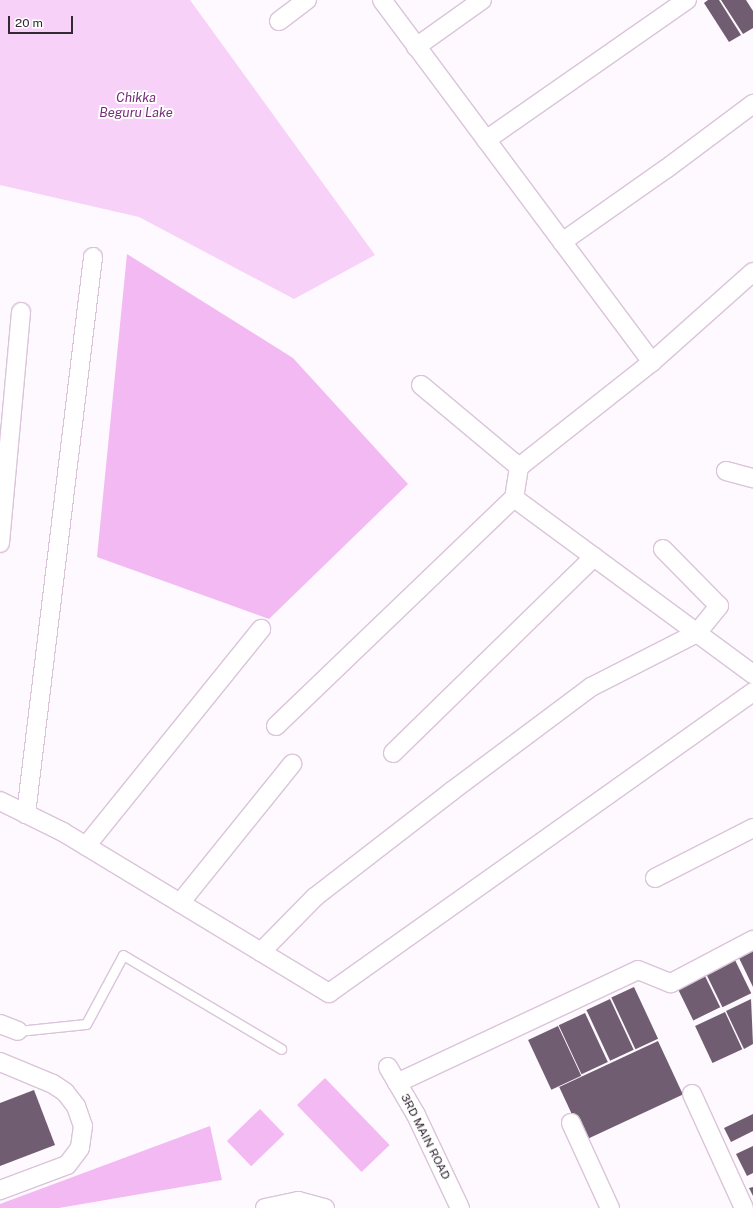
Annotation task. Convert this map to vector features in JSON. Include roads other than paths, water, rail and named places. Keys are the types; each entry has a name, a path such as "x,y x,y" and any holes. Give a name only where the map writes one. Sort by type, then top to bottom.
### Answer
{"street":[{"path":"279,21 307,0"},
{"path":"382,0 652,362"},
{"path":"416,47 482,0"},
{"path":"486,140 687,0"},
{"path":"562,242 666,169 753,104"},
{"path":"26,814 93,257"},
{"path":"276,726 514,498 519,467 652,362 753,272"},
{"path":"0,543 21,312"},
{"path":"421,385 519,467"},
{"path":"726,471 753,478"},
{"path":"514,498 753,674"},
{"path":"261,952 316,897 452,791 591,688 697,633 719,606 663,549"},
{"path":"393,753 594,557"},
{"path":"86,846 261,629"},
{"path":"0,801 86,846 330,993 753,692"},
{"path":"180,903 292,764"},
{"path":"655,878 753,828"},
{"path":"397,1083 638,970 671,983 753,940"},
{"path":"0,1024 18,1031"},
{"path":"0,1062 59,1088 76,1106 83,1126 80,1148 67,1165 0,1190"},
{"name":"3RD MAIN ROAD","path":"388,1067 416,1115 460,1208"},
{"path":"692,1094 744,1208"},
{"path":"571,1123 610,1208"},
{"path":"265,1208 298,1201 325,1208"}],"lane":[{"path":"18,1031 86,1024 123,954 281,1049"}],"water":[{"name":"Chikka Beguru Lake","path":"0,0 190,0 375,255 294,299 139,217 0,185"}]}
